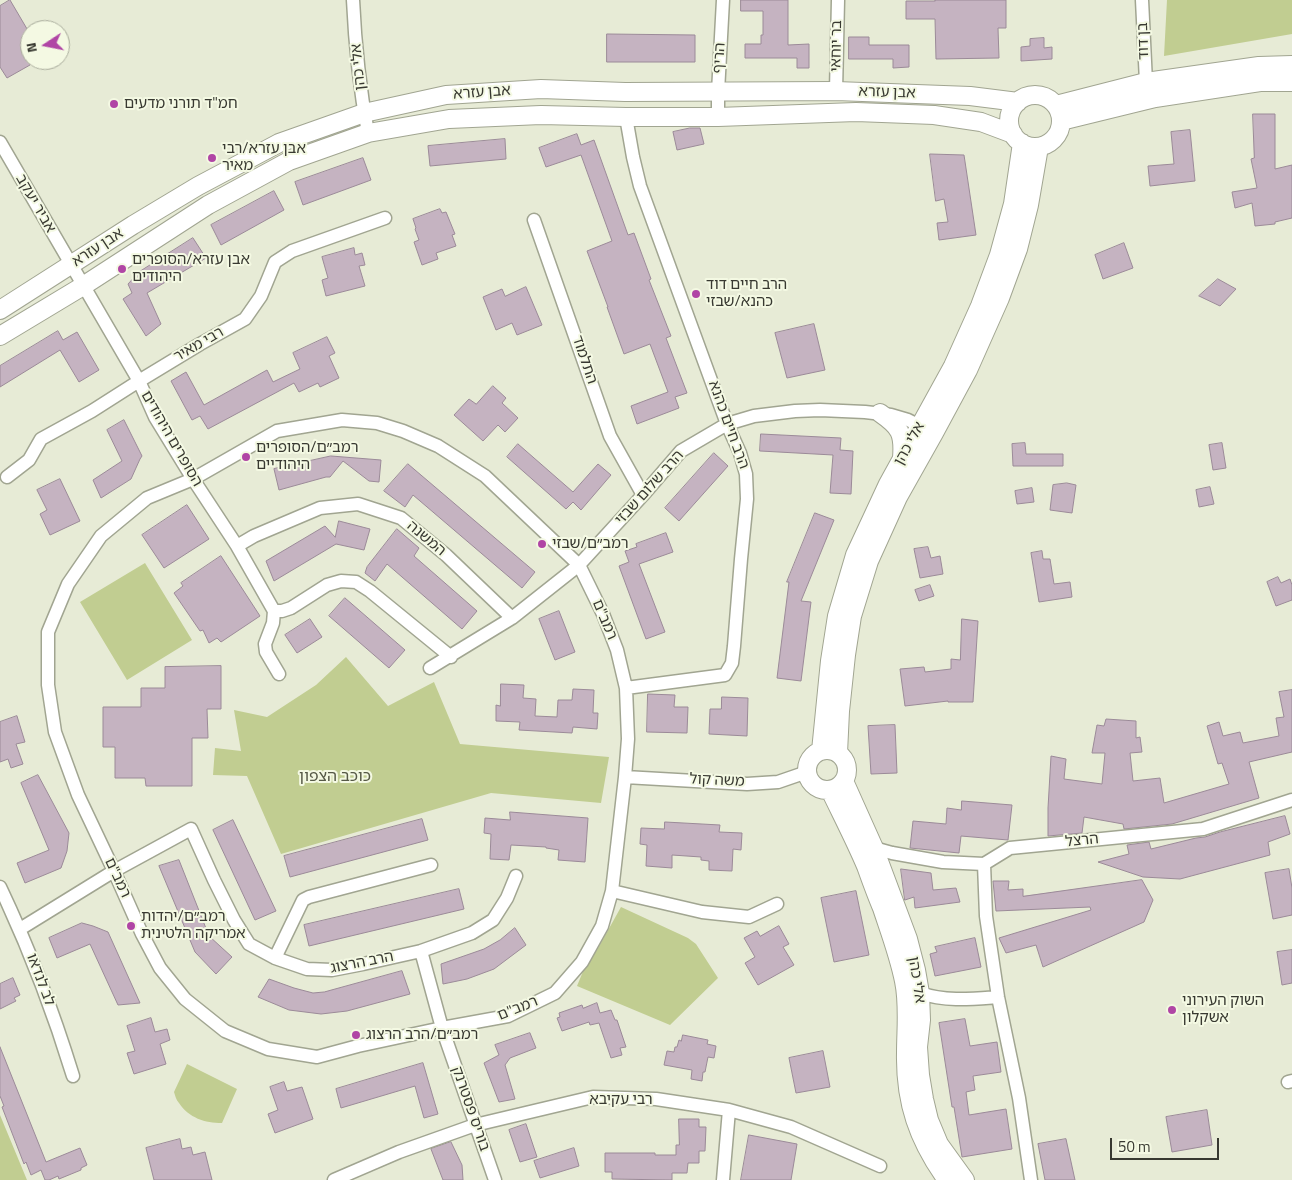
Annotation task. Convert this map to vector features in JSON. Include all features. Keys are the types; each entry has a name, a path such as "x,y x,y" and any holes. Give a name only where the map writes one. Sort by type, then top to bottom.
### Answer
{"street":[{"name":"אלי כהן","path":"353,0 364,113 368,133"},
{"name":"הריף","path":"718,117 723,0"},
{"name":"בר יוחאי","path":"836,91 838,0"},
{"name":"בן דוד","path":"1142,0 1146,82"},
{"path":"1058,113 1146,82 1259,66 1292,65"},
{"path":"1058,113 1260,82 1292,82"},
{"name":"אבן עזרא","path":"0,310 198,186 279,143 364,113 446,95 541,89 625,92 836,91 970,96 1018,102"},
{"path":"1030,95 1038,95 1051,100 1058,113 1057,135 1052,141 1039,146 1030,146 1018,139 1010,126 1012,109 1018,102 1030,95"},
{"name":"אבן עזרא","path":"0,336 83,286 208,205 288,161 368,133 449,119 541,114 626,117 718,117 856,112 934,115 981,122 1018,139"},
{"name":"הרב חיים כהנא","path":"626,117 640,186 727,424 740,453 746,474 747,491 732,663 725,675 626,688"},
{"name":"אלי כהן","path":"830,752 840,710 852,616 869,561 980,306 999,255 1013,204 1018,139"},
{"name":"אביר יעקב","path":"0,142 71,265"},
{"name":"אלי כהן","path":"830,752 830,661 836,616 855,554 888,484 902,460 927,429 968,370 1000,298 1018,249 1029,205 1039,146"},
{"name":"רבי מאיר","path":"7,477 29,460 41,439 92,411 200,344 245,319 260,296 275,262 292,250 385,218"},
{"name":"התלמוד","path":"534,220 610,436 643,496"},
{"name":"הסופרים היהודים","path":"71,265 139,381 155,417 237,546 274,611"},
{"name":"הרב שלום שבזי","path":"430,668 451,657 512,618 579,565 682,451 727,424 754,416 820,410 892,415 927,429"},
{"path":"880,413 896,425 900,432 902,460"},
{"name":"רמב\"ם","path":"342,420 378,423 438,446 485,476 579,565 603,614 617,650 626,688 628,739 612,891 602,926 582,962 555,993 508,1016 358,1046 317,1057 268,1049 225,1031 186,999 160,968 142,934 78,795 55,732 48,685 48,632 68,584 101,536 147,498 193,479 277,431 342,420"},
{"name":"המשנה","path":"237,546 254,536 320,508 358,504 401,518 446,555 512,618"},
{"path":"279,674 266,652 265,644 273,623 274,611 291,608 328,585 341,581 356,582 370,591 451,657"},
{"path":"830,752 846,763 848,769 847,776 837,786 824,790 815,786 808,778 807,767 812,757 830,752"},
{"name":"משה קול","path":"625,777 747,784 778,782 807,772"},
{"name":"אלי כהן","path":"837,786 874,848 908,939 920,993 921,1020 918,1047 924,1099 929,1120 939,1144 965,1180"},
{"name":"אלי כהן","path":"837,786 890,932 904,982 907,1009 906,1081 910,1105 930,1153 947,1180"},
{"name":"הרצל","path":"984,864 1010,848 1203,829 1292,800"},
{"name":"הרב הרצוג","path":"114,871 191,829 234,920 250,944 275,958 307,969 332,970 421,951 472,933 493,920 507,898 516,876"},
{"path":"874,848 943,862 984,864 986,916 998,998 1018,1098 1031,1180"},
{"path":"275,958 303,900 309,896 431,864"},
{"path":"20,929 114,871"},
{"name":"לב לנדאו","path":"0,887 20,929 58,1027 73,1076"},
{"path":"612,891 702,912 749,917 777,904"},
{"name":"בוריס פסטרנק","path":"421,951 442,1028 495,1180"},
{"path":"920,993 957,1000 998,998"},
{"name":"רבי עקיבא","path":"334,1180 400,1152 475,1125 593,1097 656,1100 729,1110 791,1127 880,1166"},
{"path":"723,1180 729,1110"}],"green space":[{"path":"1167,0 1292,0 1292,34 1164,56"},
{"path":"145,563 192,640 127,680 80,602"},
{"path":"346,657 388,706 434,682 460,744 609,757 601,803 491,793 281,854 247,776 213,775 215,748 241,751 234,710 267,717 316,685"},
{"path":"621,907 688,938 696,944 718,978 670,1025 577,986 584,969"},
{"path":"187,1064 237,1089 222,1123 198,1119 183,1108 177,1100 174,1092"},
{"path":"0,1115 27,1180 0,1180"}],"building":[{"path":"10,0 22,20 20,20 21,70 7,78 0,67 0,6"},
{"path":"741,0 788,0 788,45 809,44 809,68 797,68 797,58 745,58 745,44 761,44 763,11 741,11"},
{"path":"1006,0 1006,28 998,28 999,58 936,59 935,19 906,19 906,1"},
{"path":"607,34 695,35 695,62 607,62"},
{"path":"849,37 869,37 869,45 909,45 909,67 893,68 893,59 849,59"},
{"path":"1044,38 1044,48 1052,47 1052,59 1021,61 1021,47 1030,46 1030,39"},
{"path":"1253,114 1275,114 1275,169 1292,165 1292,218 1275,222 1275,224 1255,226 1252,203 1235,208 1232,192 1257,188 1251,159 1254,158"},
{"path":"700,128 704,144 677,150 673,132"},
{"path":"1190,130 1195,181 1150,186 1148,166 1174,164 1171,132"},
{"path":"577,134 581,145 594,140 628,235 634,233 651,279 649,280 671,336 666,338 687,393 675,397 679,408 637,424 631,406 668,392 650,344 624,354 587,251 612,241 581,155 546,167 539,148"},
{"path":"505,139 506,159 430,166 428,146"},
{"path":"930,154 964,155 976,235 939,240 937,223 948,222 944,199 936,201"},
{"path":"363,158 371,180 303,205 295,182"},
{"path":"274,191 284,210 221,245 211,225"},
{"path":"440,209 442,213 446,212 455,234 452,235 456,246 436,253 438,259 422,265 414,242 419,240 413,219"},
{"path":"193,238 206,258 147,293 161,324 146,336 123,299 132,293 128,284 139,272"},
{"path":"1124,243 1133,268 1103,279 1095,255"},
{"path":"354,248 355,255 362,253 365,265 359,266 365,286 326,296 322,280 328,278 322,257"},
{"path":"1218,279 1236,289 1220,306 1199,296"},
{"path":"526,287 542,325 517,335 512,323 496,330 483,297 502,289 505,296"},
{"path":"814,324 825,370 787,378 775,333"},
{"path":"58,331 63,340 77,332 99,370 79,382 60,350 0,387 0,366"},
{"path":"327,337 335,353 329,356 339,378 320,387 318,383 299,392 294,383 208,429 200,416 192,420 171,381 186,372 204,405 267,370 273,382 300,369 293,353"},
{"path":"493,386 506,398 502,403 518,418 505,432 498,425 483,441 454,415 469,399 476,404"},
{"path":"124,420 142,456 131,479 101,498 93,480 122,461 107,430"},
{"path":"761,434 841,438 840,450 853,451 851,494 830,493 833,455 760,451"},
{"path":"1025,443 1026,454 1063,454 1063,466 1013,466 1012,444"},
{"path":"1222,443 1226,468 1213,470 1209,445"},
{"path":"518,444 573,492 598,464 611,475 581,510 573,502 566,509 507,457"},
{"path":"714,453 728,466 679,521 665,508"},
{"path":"331,456 381,460 379,482 369,481 343,461 330,477 279,490 274,469"},
{"path":"408,464 535,572 522,588 413,495 405,507 384,491"},
{"path":"60,479 80,521 50,535 40,514 47,510 37,490"},
{"path":"1067,483 1076,485 1072,513 1050,510 1053,485"},
{"path":"1210,487 1214,504 1199,507 1196,490"},
{"path":"1032,488 1034,502 1017,504 1015,491"},
{"path":"187,505 209,539 164,568 142,535"},
{"path":"815,513 834,520 801,601 811,602 801,681 777,678 789,582 787,582"},
{"path":"339,521 370,529 364,550 336,544 274,581 266,561 325,526 335,537"},
{"path":"397,529 419,548 414,556 477,611 462,629 387,564 375,581 365,573 367,567"},
{"path":"666,533 673,552 639,564 665,632 646,639 619,566 629,562 625,551 637,547 636,544"},
{"path":"928,547 931,558 940,556 943,574 920,578 914,549"},
{"path":"1042,551 1043,559 1050,559 1054,584 1070,582 1072,597 1039,602 1031,553"},
{"path":"221,556 260,616 221,642 217,638 209,643 203,630 200,631 174,593 183,586 181,583"},
{"path":"1278,577 1281,583 1290,579 1292,600 1276,606 1267,582"},
{"path":"930,585 934,596 919,601 915,590"},
{"path":"345,598 405,650 389,668 329,616"},
{"path":"559,611 575,652 555,660 539,619"},
{"path":"310,619 322,637 297,653 285,635"},
{"path":"962,619 978,621 973,702 948,701 905,706 900,669 924,667 925,672 951,669 951,659 960,660"},
{"path":"221,666 221,709 207,709 208,738 192,738 192,786 146,786 145,778 115,778 115,747 103,747 103,707 141,707 141,688 165,688 165,667"},
{"path":"501,684 524,685 523,698 536,699 535,716 557,717 558,700 572,700 573,689 594,690 593,713 598,713 597,729 573,727 572,733 519,730 520,722 496,721 496,705 500,706"},
{"path":"1292,690 1292,752 1249,762 1259,798 1172,824 1124,829 1123,824 1084,817 1082,833 1048,836 1051,756 1066,759 1064,779 1102,784 1105,753 1092,753 1097,725 1104,726 1106,719 1136,721 1136,738 1140,737 1142,752 1130,753 1133,781 1160,778 1164,803 1229,784 1222,763 1218,764 1207,726 1219,722 1223,736 1240,732 1243,743 1279,736 1276,718 1284,717 1279,692"},
{"path":"648,694 675,695 674,707 688,707 687,733 647,732"},
{"path":"722,697 748,698 747,736 709,734 710,709 721,709"},
{"path":"17,716 25,742 16,744 23,764 11,768 8,759 0,762 0,722"},
{"path":"895,725 897,773 871,774 868,726"},
{"path":"38,775 69,833 67,851 61,868 25,883 17,863 49,850 21,783"},
{"path":"962,801 1012,805 1008,840 961,836 959,853 910,848 913,821 946,824 947,808 961,810"},
{"path":"510,812 588,818 585,862 558,860 559,850 546,847 511,845 509,860 490,859 491,834 484,833 485,818 510,820"},
{"path":"1285,816 1290,834 1268,842 1270,855 1180,879 1143,877 1098,862 1129,854 1127,845 1149,842 1151,849"},
{"path":"422,819 428,840 290,877 284,856"},
{"path":"233,820 276,911 255,920 213,830"},
{"path":"665,822 720,825 719,832 742,833 741,850 733,849 732,871 709,870 709,861 701,860 701,857 672,855 672,868 646,866 647,845 640,844 641,828 664,829"},
{"path":"179,860 209,936 232,957 216,974 195,952 159,866"},
{"path":"901,869 931,873 933,890 956,888 960,902 915,908 914,897 905,900"},
{"path":"1289,869 1292,888 1292,915 1273,919 1265,873"},
{"path":"1142,880 1153,900 1144,922 1043,967 1036,945 1006,953 999,938 1091,910 1090,907 996,911 993,881 1009,881 1008,890 1023,889 1023,896"},
{"path":"459,889 464,909 309,946 304,925"},
{"path":"856,891 869,955 834,962 821,898"},
{"path":"82,923 108,932 140,1003 118,1005 90,944 57,958 49,938"},
{"path":"779,926 789,944 783,947 794,965 758,985 745,963 755,957 744,938 757,931 760,936"},
{"path":"515,928 526,945 494,969 467,979 443,984 441,964 484,949 500,940"},
{"path":"975,938 981,967 935,976 930,954 937,952 935,947"},
{"path":"1292,950 1292,983 1282,985 1277,952"},
{"path":"402,971 410,994 347,1011 321,1014 289,1010 258,997 269,979 313,993 324,992"},
{"path":"13,978 20,995 14,998 16,1001 0,1009 0,984"},
{"path":"597,1003 600,1013 611,1010 615,1020 617,1020 626,1047 620,1048 622,1055 611,1058 599,1023 590,1025 589,1022 562,1031 557,1018 560,1017 559,1013 582,1005 583,1008"},
{"path":"151,1018 155,1032 167,1029 170,1040 160,1044 166,1064 134,1074 127,1053 135,1051 127,1026"},
{"path":"965,1019 970,1046 997,1042 1001,1072 973,1076 975,1090 966,1092 969,1115 1006,1109 1012,1149 962,1157 939,1023"},
{"path":"530,1033 536,1048 510,1058 505,1065 515,1099 499,1102 484,1063 499,1055 495,1045"},
{"path":"683,1035 708,1040 707,1044 716,1046 714,1058 708,1057 702,1081 691,1079 692,1070 664,1065 667,1051 674,1052"},
{"path":"0,1047 46,1162 80,1148 87,1165 81,1168 81,1170 59,1179 58,1176 49,1180 45,1180 41,1170 31,1175 26,1162 24,1164 2,1107 4,1106 0,1096"},
{"path":"823,1051 830,1087 796,1093 789,1058"},
{"path":"423,1063 438,1114 424,1118 415,1086 341,1108 336,1089"},
{"path":"284,1082 287,1091 302,1087 313,1119 275,1133 268,1114 278,1110 270,1087"},
{"path":"1207,1110 1212,1145 1172,1152 1166,1117"},
{"path":"679,1119 699,1119 699,1127 706,1127 705,1151 699,1151 699,1163 688,1163 687,1173 672,1173 672,1180 612,1179 612,1172 605,1172 605,1153 676,1155 676,1145 679,1145"},
{"path":"526,1124 537,1157 520,1162 509,1130"},
{"path":"749,1135 797,1144 791,1180 741,1180"},
{"path":"180,1139 182,1149 191,1147 193,1155 205,1152 212,1180 154,1180 146,1148"},
{"path":"1066,1139 1075,1180 1045,1180 1038,1144"},
{"path":"451,1142 462,1165 463,1180 443,1180 431,1149"},
{"path":"574,1148 579,1166 540,1178 534,1161"}],"place":[{"name":"חמ\"ד תורני מדעים","path":"114,104"},
{"name":"אבן עזרא/רבי מאיר","path":"212,158"},
{"name":"אבן עזרא/הסופרים היהודים","path":"122,269"},
{"name":"הרב חיים דוד כהנא/שבזי","path":"696,294"},
{"name":"רמב״ם/הסופרים היהודיים","path":"246,457"},
{"name":"רמב״ם/שבזי","path":"542,544"},
{"name":"רמב״ם/יהדות אמריקה הלטינית","path":"131,926"},
{"name":"השוק העירוני אשקלון","path":"1172,1010"},
{"name":"רמב״ם/הרב הרצוג","path":"356,1035"}],"district":[{"name":"כוכב הצפון","path":"335,777"}]}
